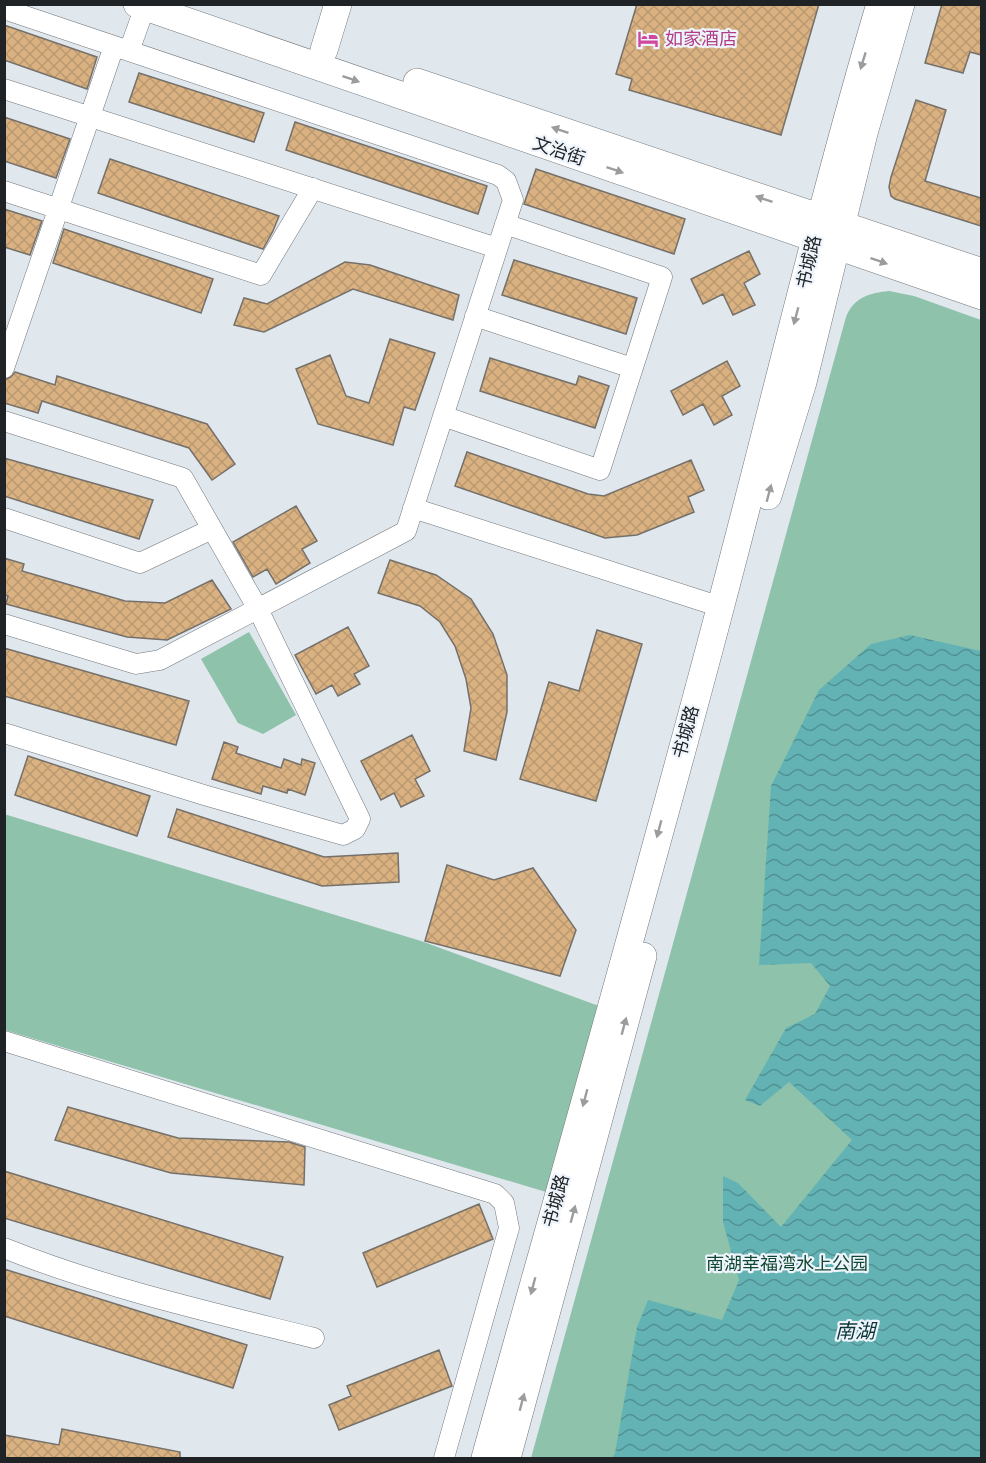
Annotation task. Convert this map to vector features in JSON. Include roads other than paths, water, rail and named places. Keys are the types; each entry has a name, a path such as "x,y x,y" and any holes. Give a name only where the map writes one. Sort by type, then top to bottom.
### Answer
{"main road":[{"name":"文治街","path":"188,4 324,50 828,232 981,296"},
{"path":"324,50 338,4"},
{"name":"书城路","path":"507,1458 777,463 803,382 847,116 880,4"},
{"name":"书城路","path":"485,1458 721,607 828,232 864,133 901,4"},
{"name":"文治街","path":"143,5 828,232 981,272"}],"street":[{"path":"4,368 90,117 143,5"},
{"path":"4,9 498,175 507,181 513,200 406,531 160,660 136,664 4,624"},
{"path":"4,89 497,248"},
{"path":"4,190 261,275 314,189"},
{"path":"443,416 600,470 662,277 505,224"},
{"path":"475,316 632,368"},
{"path":"4,421 183,478 258,609 360,819 355,829 343,835 4,733"},
{"path":"413,508 721,607"},
{"path":"4,518 140,563 212,529"},
{"path":"4,1041 495,1194 504,1203 509,1228 444,1458"},
{"path":"4,1248 41,1263 155,1298 314,1338"}],"water":[{"name":"南湖","path":"910,635 981,651 981,1458 612,1458 615,1453 637,1327 648,1300 722,1320 739,1280 723,1222 723,1176 738,1183 781,1227 852,1140 789,1082 760,1106 745,1100 786,1028 815,1014 830,986 811,963 759,965 771,786 819,690 871,644"}],"place":[{"name":"如家酒店","path":"648,39"}],"park label":[{"name":"南湖幸福湾水上公园","path":"787,1264"}]}
